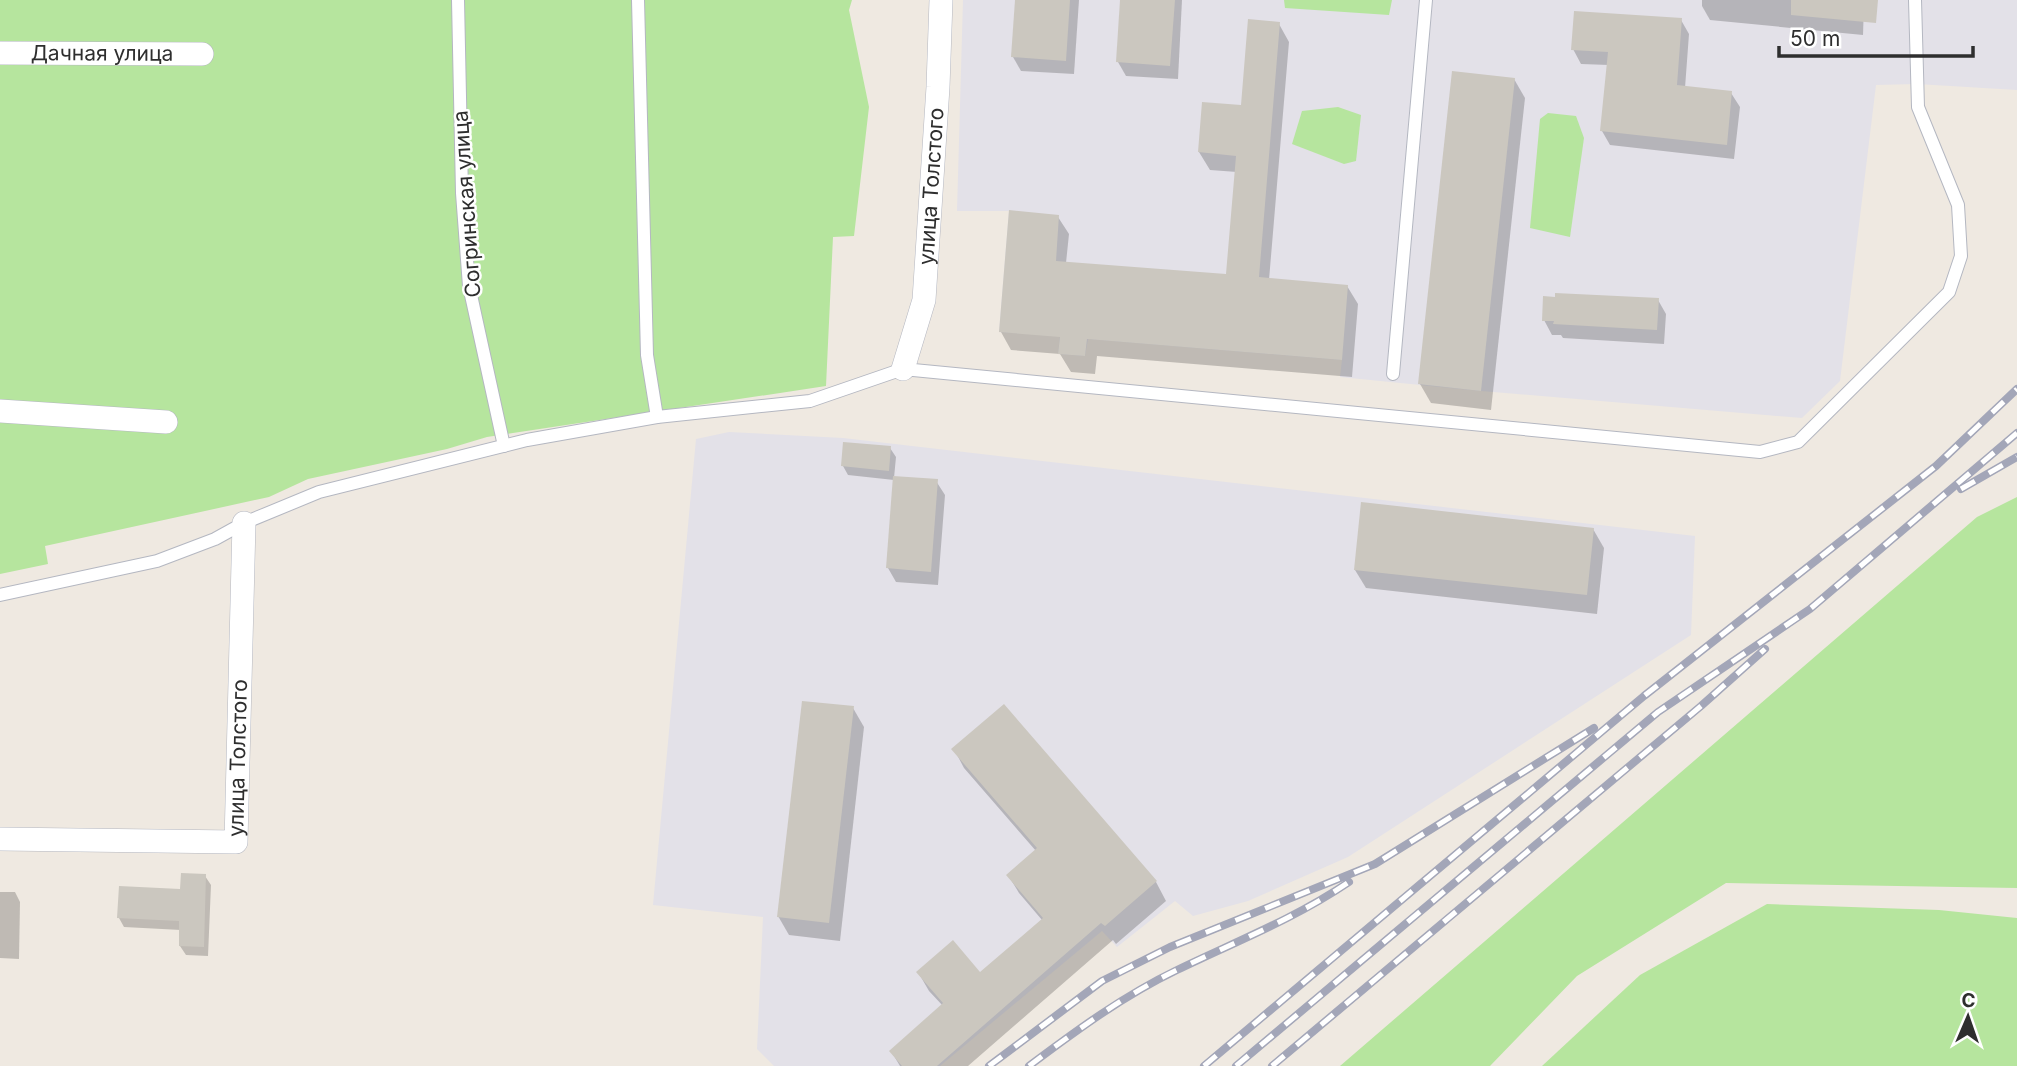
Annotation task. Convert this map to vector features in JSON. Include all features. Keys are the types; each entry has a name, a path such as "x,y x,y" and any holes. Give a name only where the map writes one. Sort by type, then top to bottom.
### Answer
{"street":[{"name":"улица Толстого","path":"902,369 924,300 941,0"},
{"name":"Дачная улица","path":"0,53 202,54"},
{"path":"0,411 166,422"},
{"name":"улица Толстого","path":"0,839 236,842 244,523"}],"lane":[{"name":"Согринская улица","path":"458,0 462,193 469,286 504,446"},
{"path":"638,0 647,355 657,417"},
{"path":"1393,373 1426,0"},
{"path":"0,595 157,561 215,539 244,523 319,492 504,446 657,417 810,401 902,369 1760,452 1798,442 1949,292 1961,256 1958,205 1918,107 1915,0"}],"shaded area":[{"path":"963,0 2017,0 2017,90 1917,84 1876,85 1840,381 1802,418 1481,391 1340,377 1342,360 1088,339 1085,356 1058,354 1060,336 999,332 1009,211 957,211"},
{"path":"729,432 843,438 1695,536 1691,635 1348,857 1248,901 1193,916 1175,901 1117,947 1102,931 940,1066 774,1066 757,1049 763,917 653,905 696,439"}],"green space":[{"path":"0,0 852,0 849,10 869,107 854,236 833,237 826,386 487,437 447,449 308,479 269,497 45,546 48,564 0,574"},
{"path":"1284,0 1392,0 1389,15 1285,8"},
{"path":"1338,107 1361,115 1356,161 1344,164 1292,144 1302,111"},
{"path":"1548,113 1576,116 1584,138 1570,237 1530,228 1540,119"},
{"path":"2017,497 2017,888 1726,883 1577,976 1490,1066 1340,1066 1977,517"},
{"path":"1767,904 1939,910 2017,918 2017,1066 1542,1066 1640,975"}],"building":[{"path":"1015,0 1070,0 1066,61 1011,57"},
{"path":"1120,0 1175,0 1170,66 1116,62"},
{"path":"1791,0 1878,0 1876,23 1791,15"},
{"path":"1574,11 1682,18 1677,85 1732,91 1727,145 1600,131 1608,52 1571,50"},
{"path":"1248,19 1280,22 1259,277 1348,285 1342,360 1087,339 1085,356 1058,354 1060,337 999,332 1009,210 1059,215 1056,261 1226,274 1236,156 1198,152 1202,102 1241,105"},
{"path":"1452,71 1515,78 1481,391 1418,384"},
{"path":"1555,293 1659,298 1657,330 1553,324 1554,321 1542,321 1543,296 1555,297"},
{"path":"843,442 891,446 889,471 841,466"},
{"path":"893,476 938,479 931,572 886,568"},
{"path":"1361,502 1594,528 1587,595 1354,570"},
{"path":"802,701 854,706 829,923 777,917"},
{"path":"1004,704 1157,881 1105,926 1101,923 937,1066 902,1066 889,1051 943,1003 916,972 953,940 980,972 1043,918 1006,875 1037,848 951,749"},
{"path":"181,873 206,874 204,947 179,946 179,921 117,918 119,886 180,889"}],"railway":[{"path":"1204,1066 1644,696 1936,466 2017,389"},
{"path":"1236,1066 1658,712 1810,609 2017,433"},
{"path":"1961,489 2017,457"},
{"path":"1272,1066 1701,706 1765,649"},
{"path":"989,1066 1102,981 1170,947 1375,864 1594,728"},
{"path":"1029,1066 1138,991 1286,918 1349,882"}]}
